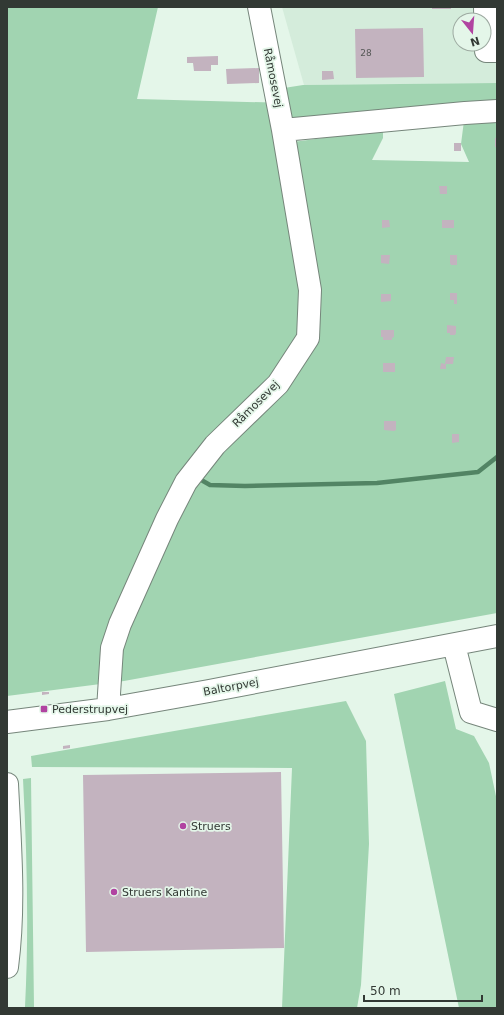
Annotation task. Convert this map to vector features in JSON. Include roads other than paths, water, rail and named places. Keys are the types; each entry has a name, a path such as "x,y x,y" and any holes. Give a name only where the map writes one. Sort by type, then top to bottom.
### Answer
{"street":[{"name":"Råmosevej","path":"108,709 112,648 120,624 170,513 186,482 215,445 278,384 308,338 310,290 283,130 259,7"},
{"path":"485,7 486,51 497,51"},
{"path":"283,130 497,111"},
{"name":"Baltorpvej","path":"7,722 108,709 208,692 497,636"},
{"path":"454,645 471,712 497,720"},
{"path":"7,784 11,875 11,920 7,967"}],"waterway":[{"path":"203,481 210,485 245,486 377,483 478,472 497,457"}],"place":[{"name":"Pederstrupvej","path":"44,709"},
{"name":"Struers","path":"183,826"},
{"name":"Struers Kantine","path":"114,892"}]}
